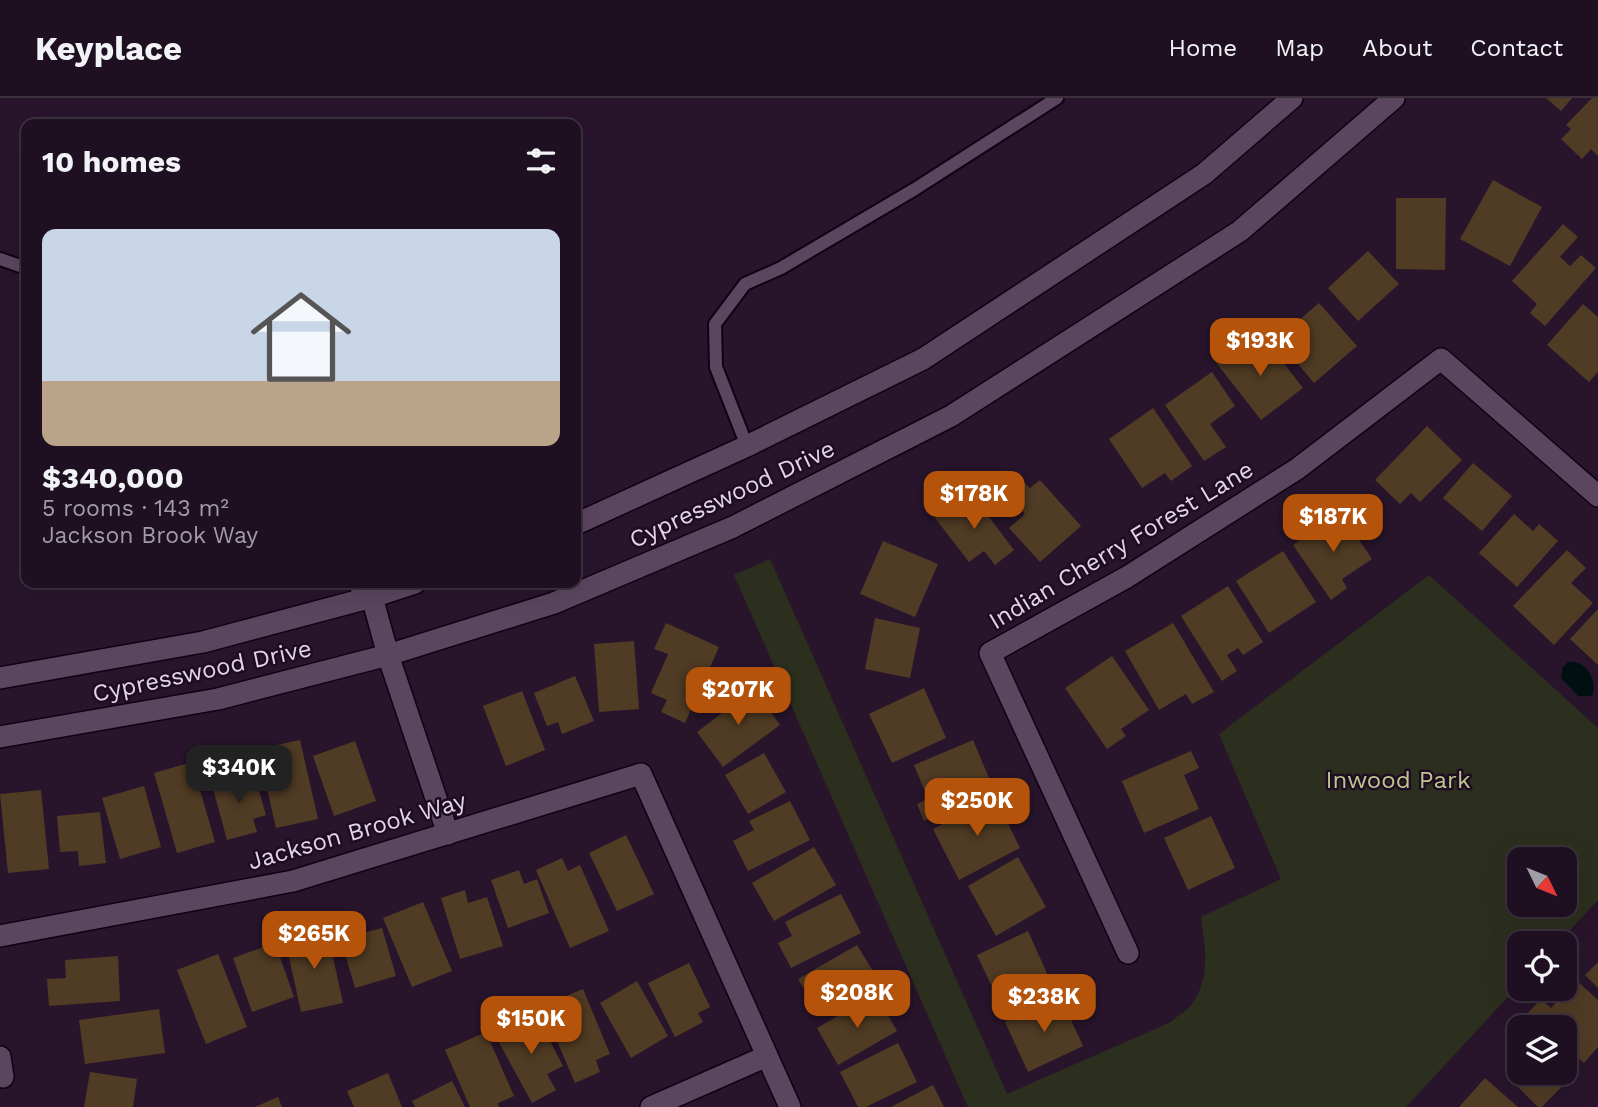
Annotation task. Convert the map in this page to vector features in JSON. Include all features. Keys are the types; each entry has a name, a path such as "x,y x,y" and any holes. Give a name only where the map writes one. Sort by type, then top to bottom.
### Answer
{"main road":[{"name":"Cypresswood Drive","path":"581,522 747,446 923,359 1203,174 1292,98"},
{"name":"Cypresswood Drive","path":"0,737 218,699 388,656 554,603 733,527 951,416 1240,231 1394,98"},
{"name":"Indian Cherry Forest Lane","path":"1128,953 990,653 1127,577 1297,469 1441,359 1598,496"},
{"name":"Cypresswood Drive","path":"0,678 203,642 374,591"},
{"path":"374,591 388,656 448,834"},
{"name":"Jackson Brook Way","path":"0,936 293,881 641,774 767,1056"},
{"path":"651,1107 767,1056 790,1107"}],"lane":[{"path":"747,446 716,367 715,324 745,284 781,268 915,189 1057,98"},
{"path":"0,259 21,266"}],"green space":[{"name":"Inwood Park","path":"770,559 1007,1094 1171,1022 1192,1004 1202,984 1204,973 1205,950 1201,917 1281,879 1219,734 1429,575 1598,728 1598,900 1569,931 1507,931 1507,998 1406,1107 968,1107 734,575"}],"shaded area":[{"path":"1568,662 1580,664 1589,672 1593,684 1592,696 1578,696 1561,678 1563,667"}],"building":[{"path":"1546,98 1572,98 1561,111"},
{"path":"1592,98 1598,98 1598,156 1591,149 1582,159 1561,139 1571,129 1566,125"},
{"path":"1493,180 1542,207 1510,266 1460,239"},
{"path":"1396,198 1446,198 1445,270 1396,269"},
{"path":"1563,224 1578,237 1560,257 1570,266 1581,255 1596,268 1545,326 1530,313 1537,304 1512,281"},
{"path":"1368,251 1399,284 1358,321 1328,288"},
{"path":"1319,303 1357,346 1314,383 1277,339"},
{"path":"1583,304 1598,317 1598,372 1589,382 1547,345"},
{"path":"1265,339 1303,388 1261,420 1214,360 1228,349 1237,361"},
{"path":"1212,372 1235,406 1210,424 1226,447 1204,461 1165,405"},
{"path":"1153,408 1192,466 1171,481 1165,473 1142,488 1109,439"},
{"path":"1427,426 1462,460 1420,502 1411,493 1400,504 1375,480"},
{"path":"1473,463 1512,496 1482,531 1443,498"},
{"path":"1040,480 1081,526 1040,562 1009,528 1025,514 1010,496 1025,483 1030,488"},
{"path":"970,492 1014,550 995,565 984,551 969,562 935,518"},
{"path":"1340,512 1372,559 1342,579 1347,588 1331,600 1293,545"},
{"path":"1514,514 1533,531 1539,524 1558,541 1517,587 1479,553"},
{"path":"883,541 938,564 915,617 860,594"},
{"path":"1567,550 1586,568 1571,583 1593,603 1554,645 1513,606"},
{"path":"1283,551 1316,602 1269,633 1236,581"},
{"path":"1228,586 1263,642 1243,655 1238,648 1227,655 1237,671 1222,681 1181,616"},
{"path":"1598,609 1598,665 1570,639"},
{"path":"875,618 920,628 910,678 865,669"},
{"path":"666,623 719,647 685,723 661,712 667,700 651,693 668,654 654,649"},
{"path":"1173,623 1214,692 1192,704 1186,694 1159,710 1125,651"},
{"path":"634,641 639,709 599,712 594,644"},
{"path":"1112,656 1149,710 1121,729 1126,736 1107,749 1065,688"},
{"path":"575,676 594,721 562,734 558,722 547,726 534,693"},
{"path":"924,688 946,738 892,763 869,714"},
{"path":"522,691 545,750 506,766 483,706"},
{"path":"756,691 780,725 723,767 697,732 726,710 720,702 733,692 740,702"},
{"path":"300,740 318,819 276,828 258,749"},
{"path":"973,740 995,792 924,821 917,804 928,799 914,765"},
{"path":"355,741 376,801 334,816 313,756"},
{"path":"1191,751 1199,768 1184,775 1199,809 1144,833 1122,781"},
{"path":"764,753 786,792 748,814 725,775"},
{"path":"192,762 215,842 177,853 154,773"},
{"path":"254,773 266,815 253,819 257,832 227,840 212,785"},
{"path":"144,786 161,847 120,859 102,798"},
{"path":"41,790 49,869 8,873 0,794"},
{"path":"995,797 1020,848 959,880 933,829"},
{"path":"790,801 810,840 748,871 733,841 754,830 749,821"},
{"path":"100,812 106,863 79,866 78,851 60,852 57,816"},
{"path":"1211,816 1235,868 1188,890 1164,838"},
{"path":"626,835 654,894 617,911 589,853"},
{"path":"814,847 836,885 774,921 752,883"},
{"path":"1018,857 1046,907 996,936 968,886"},
{"path":"562,858 568,871 580,865 609,931 570,948 536,870"},
{"path":"519,870 524,884 537,879 549,913 508,928 491,880"},
{"path":"465,890 468,903 487,897 503,946 460,959 441,898"},
{"path":"841,894 861,933 791,968 778,943 792,936 785,922"},
{"path":"423,902 452,971 412,987 383,918"},
{"path":"359,919 363,933 382,928 396,976 355,988 337,926"},
{"path":"327,930 343,1003 301,1012 285,939"},
{"path":"1028,931 1049,978 999,1002 977,955"},
{"path":"275,943 294,997 252,1012 233,958"},
{"path":"857,945 879,981 820,1016 798,979"},
{"path":"218,954 247,1027 206,1044 177,970"},
{"path":"118,956 120,1001 49,1006 47,979 66,978 65,960"},
{"path":"1598,962 1598,988 1585,975"},
{"path":"689,963 710,1007 698,1013 703,1022 675,1037 648,983"},
{"path":"637,981 668,1036 631,1058 600,1003"},
{"path":"1577,981 1598,1000 1598,1047 1584,1063 1577,1057 1577,1015 1528,1013 1539,1001 1551,1008 1557,1001 1577,1001"},
{"path":"583,989 610,1054 596,1060 600,1072 575,1083 542,1006"},
{"path":"876,994 897,1031 838,1065 817,1028"},
{"path":"1060,996 1083,1046 1028,1072 1005,1022"},
{"path":"159,1009 165,1053 85,1064 79,1020"},
{"path":"536,1014 563,1066 547,1074 556,1090 532,1103 495,1035"},
{"path":"486,1032 514,1096 498,1103 499,1107 470,1107 445,1050"},
{"path":"898,1043 917,1082 866,1107 858,1107 840,1072"},
{"path":"90,1072 137,1079 133,1107 84,1107"},
{"path":"388,1073 402,1107 354,1107 347,1091"},
{"path":"1485,1078 1518,1107 1459,1107"},
{"path":"452,1081 465,1107 415,1107 412,1101"},
{"path":"933,1085 944,1107 891,1107"},
{"path":"1516,1085 1563,1085 1542,1107 1538,1107"},
{"path":"278,1097 282,1107 255,1107"}]}
